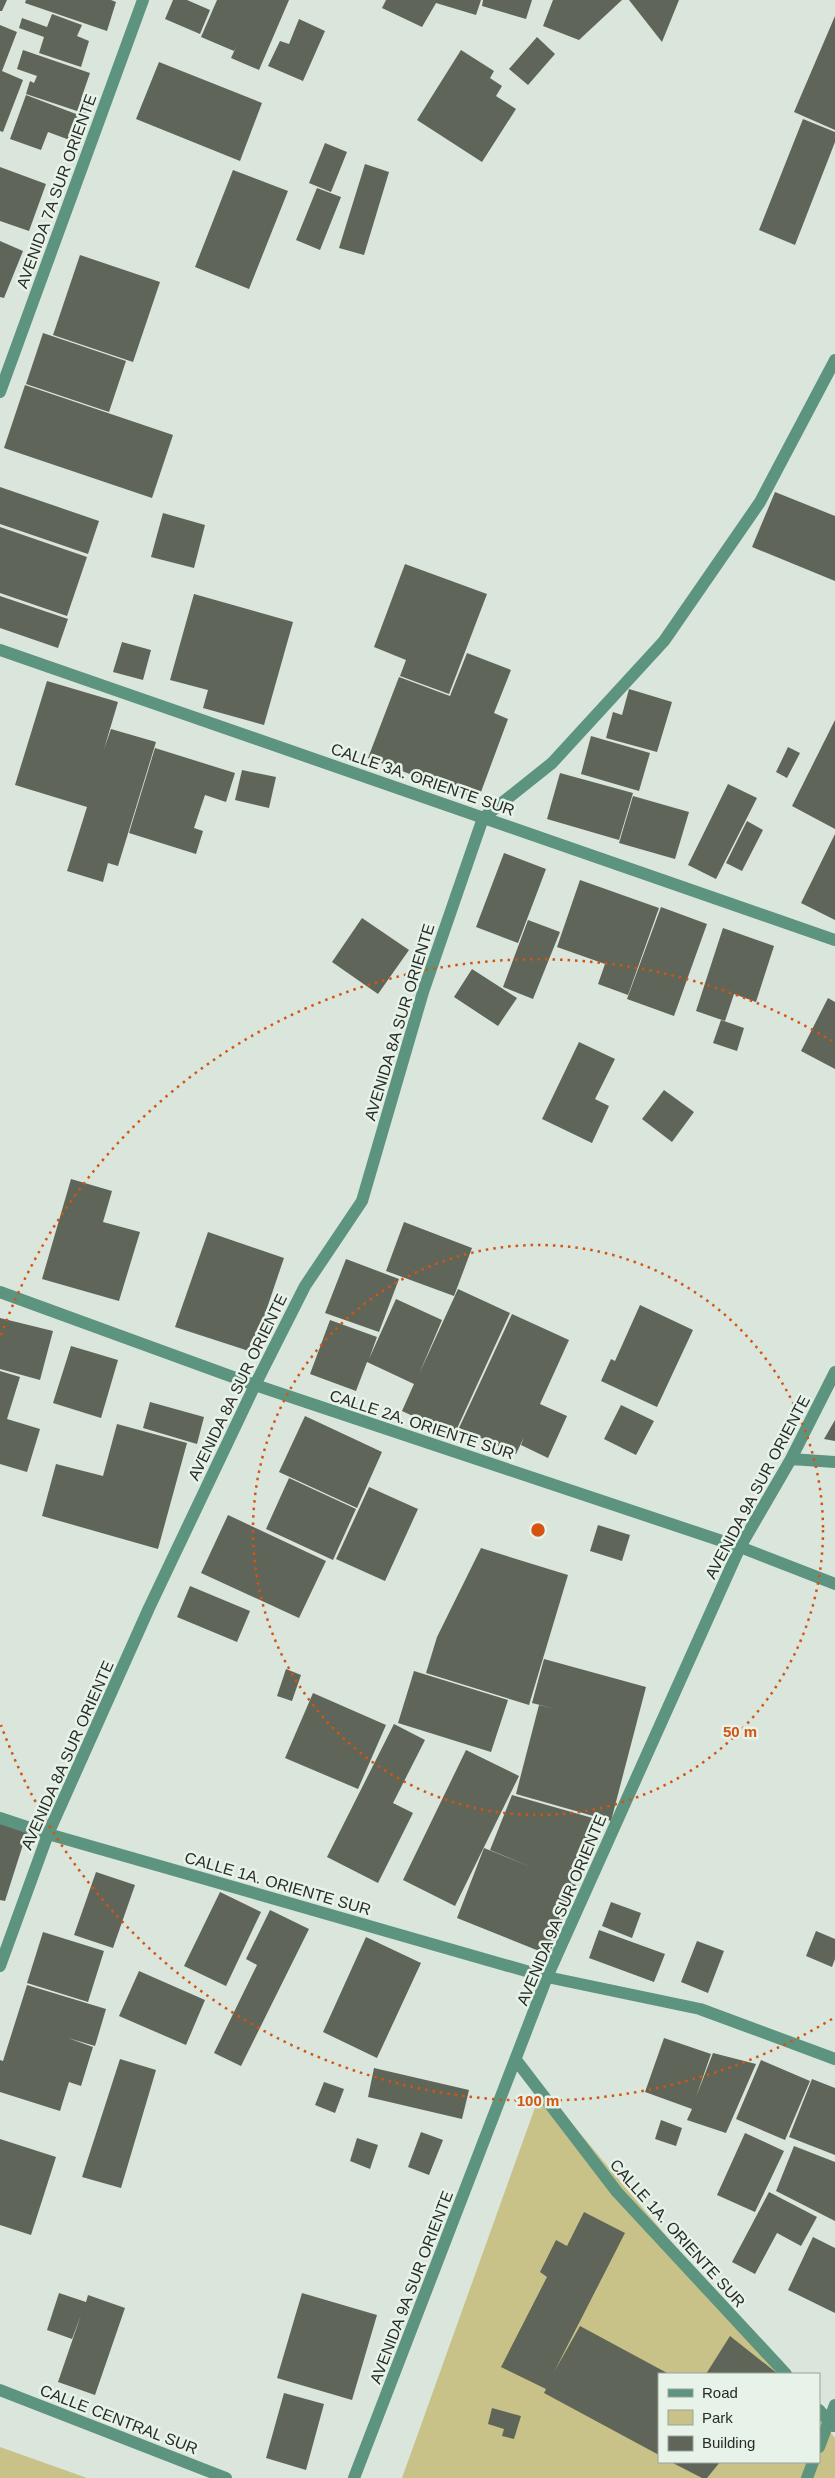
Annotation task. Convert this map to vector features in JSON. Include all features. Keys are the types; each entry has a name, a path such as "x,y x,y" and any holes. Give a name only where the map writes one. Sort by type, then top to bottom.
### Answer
{"street":[{"name":"AVENIDA 7A SUR ORIENTE","path":"0,392 143,0"},
{"path":"483,818 552,763 664,641 760,502 835,360"},
{"name":"CALLE 3A. ORIENTE SUR","path":"0,650 835,940"},
{"name":"AVENIDA 8A SUR ORIENTE","path":"0,1966 48,1834 149,1608 255,1385 305,1286 362,1201 424,992 483,818"},
{"name":"CALLE 2A. ORIENTE SUR","path":"0,1292 255,1385 740,1547 835,1584"},
{"name":"AVENIDA 9A SUR ORIENTE","path":"354,2478 547,1977 740,1547 791,1459 835,1372"},
{"path":"791,1459 835,1462"},
{"name":"CALLE 1A. ORIENTE SUR","path":"0,1818 48,1834 547,1977 700,2009 835,2059"},
{"name":"CALLE 1A. ORIENTE SUR","path":"516,2060 616,2192 785,2373"},
{"name":"CALLE CENTRAL SUR","path":"0,2390 226,2478"},
{"path":"820,2445 832,2424 835,2405"},
{"path":"820,2411 832,2424"},
{"path":"806,2478 813,2463"}],"green space":[{"path":"542,2088 781,2373 658,2373 658,2463 820,2463 820,2419 835,2438 835,2478 402,2478"},
{"path":"0,2447 87,2478 0,2478"}],"building":[{"path":"0,0 7,0 2,11 0,11"},
{"path":"26,0 111,0 116,2 107,31 25,3"},
{"path":"173,0 187,0 210,10 200,34 165,19"},
{"path":"217,0 289,0 259,70 231,58 237,45 234,51 201,37"},
{"path":"386,0 481,0 476,15 436,3 422,27 382,8"},
{"path":"483,0 532,0 526,19 482,6"},
{"path":"553,0 622,0 579,40 543,26"},
{"path":"629,0 679,0 662,42"},
{"path":"52,14 82,25 77,36 89,41 81,67 39,53 44,37 19,28 22,18 47,27"},
{"path":"835,16 835,130 794,112"},
{"path":"299,19 325,31 303,81 268,66 280,41 289,44"},
{"path":"0,25 17,32 2,71 23,80 3,132 0,131"},
{"path":"537,37 555,54 528,85 509,69"},
{"path":"23,50 90,73 81,99 90,102 86,114 26,94 30,81 34,83 37,76 17,69"},
{"path":"461,50 494,71 490,78 502,86 496,96 516,109 482,162 417,120"},
{"path":"159,62 262,103 240,161 136,119"},
{"path":"26,95 84,117 75,142 48,132 41,150 10,139"},
{"path":"803,119 835,132 835,142 795,245 759,230"},
{"path":"325,143 347,152 331,192 309,183"},
{"path":"365,164 389,172 364,255 339,248"},
{"path":"0,167 46,184 29,231 0,221"},
{"path":"233,170 288,191 249,289 195,267"},
{"path":"317,188 341,197 320,250 296,240"},
{"path":"0,241 23,251 4,298 0,297"},
{"path":"80,255 160,282 133,362 53,335"},
{"path":"43,333 126,361 109,412 26,384"},
{"path":"25,385 173,435 152,498 4,448"},
{"path":"0,487 99,521 88,554 0,524"},
{"path":"775,492 835,516 835,581 752,547"},
{"path":"163,513 205,525 194,568 151,557"},
{"path":"0,527 87,557 67,616 0,593"},
{"path":"405,564 487,594 449,694 400,676 406,660 374,647"},
{"path":"194,594 293,622 264,725 203,708 208,690 170,680"},
{"path":"0,596 68,619 58,648 0,628"},
{"path":"122,642 151,650 143,680 113,672"},
{"path":"467,653 511,670 494,713 508,719 478,800 368,758 399,677 450,696"},
{"path":"47,681 118,702 104,749 111,729 156,742 118,866 108,863 103,882 67,871 87,807 15,785"},
{"path":"629,689 672,702 657,752 606,738 613,712 622,715"},
{"path":"835,720 835,829 792,806"},
{"path":"591,736 650,753 639,791 581,774"},
{"path":"788,747 800,753 787,778 776,772"},
{"path":"155,748 235,773 226,802 205,795 194,828 203,831 196,854 129,833"},
{"path":"242,770 276,777 269,808 235,800"},
{"path":"560,773 633,793 619,840 547,819"},
{"path":"728,784 757,798 716,879 688,865"},
{"path":"633,796 689,812 675,859 619,843"},
{"path":"747,821 763,830 742,871 726,863"},
{"path":"835,834 835,920 801,903"},
{"path":"504,853 546,869 518,943 476,927"},
{"path":"580,880 659,908 628,995 598,984 605,964 557,947"},
{"path":"661,907 707,924 674,1016 627,999"},
{"path":"362,918 409,950 378,994 332,962"},
{"path":"528,920 560,932 533,999 503,987"},
{"path":"723,928 774,946 756,1002 734,994 725,1021 696,1011"},
{"path":"472,969 517,998 498,1026 454,997"},
{"path":"828,998 835,1002 835,1069 801,1051"},
{"path":"721,1020 744,1028 737,1051 713,1043"},
{"path":"579,1042 615,1059 595,1099 609,1106 592,1143 542,1119"},
{"path":"664,1090 694,1112 672,1142 642,1119"},
{"path":"71,1179 112,1191 103,1222 140,1232 119,1301 42,1279"},
{"path":"404,1222 472,1248 454,1296 386,1271"},
{"path":"208,1232 284,1258 252,1352 175,1327"},
{"path":"346,1259 399,1279 379,1332 325,1313"},
{"path":"458,1289 510,1313 454,1435 402,1411 414,1384 367,1362 356,1391 310,1374 330,1320 377,1337 369,1359 396,1299 442,1320 419,1374"},
{"path":"640,1305 693,1330 657,1407 601,1381 611,1359 615,1361"},
{"path":"512,1314 569,1340 540,1404 567,1416 548,1458 521,1445 524,1437 516,1454 459,1428"},
{"path":"0,1318 53,1331 40,1380 0,1369"},
{"path":"71,1346 118,1360 101,1418 53,1403"},
{"path":"0,1371 20,1377 7,1419 40,1429 27,1472 0,1464"},
{"path":"150,1402 204,1417 197,1444 143,1428"},
{"path":"621,1405 654,1421 636,1455 604,1439"},
{"path":"305,1416 382,1452 357,1508 279,1472"},
{"path":"835,1420 835,1441 824,1439"},
{"path":"117,1424 187,1443 158,1549 42,1516 56,1464 103,1476"},
{"path":"289,1478 356,1509 333,1560 266,1529"},
{"path":"369,1487 418,1509 385,1581 336,1559"},
{"path":"228,1515 326,1561 299,1618 201,1573"},
{"path":"598,1525 630,1535 622,1561 590,1551"},
{"path":"481,1548 568,1575 529,1705 426,1673 437,1637"},
{"path":"190,1586 250,1611 237,1642 177,1617"},
{"path":"544,1659 646,1687 611,1821 516,1794 539,1705 556,1709 532,1703"},
{"path":"286,1669 301,1675 292,1701 277,1696"},
{"path":"414,1671 508,1700 491,1752 398,1723"},
{"path":"313,1693 386,1725 358,1789 285,1758"},
{"path":"394,1724 425,1740 393,1803 413,1813 378,1883 327,1857"},
{"path":"466,1750 519,1776 455,1906 403,1880"},
{"path":"512,1795 596,1819 571,1883 576,1885 549,1955 457,1918 484,1848 533,1868 490,1850"},
{"path":"0,1823 27,1832 5,1901 0,1900"},
{"path":"96,1872 135,1885 113,1948 74,1935"},
{"path":"220,1892 261,1912 226,1986 184,1966"},
{"path":"611,1902 641,1913 632,1938 602,1926"},
{"path":"270,1910 309,1929 241,2066 214,2053 257,1965 246,1959"},
{"path":"599,1930 665,1954 654,1982 589,1958"},
{"path":"816,1931 835,1939 835,1959 832,1967 806,1956"},
{"path":"43,1932 104,1951 88,2002 27,1983"},
{"path":"366,1937 421,1963 377,2058 323,2032"},
{"path":"697,1941 724,1951 708,1993 681,1982"},
{"path":"139,1971 205,2000 186,2045 119,2016"},
{"path":"27,1985 106,2009 95,2046 68,2038 93,2047 81,2086 69,2082 60,2111 0,2092 0,2060 3,2061"},
{"path":"664,2038 711,2054 696,2097 713,2053 756,2064 726,2133 687,2120 692,2109 645,2092"},
{"path":"120,2059 156,2070 121,2188 82,2177"},
{"path":"761,2060 810,2081 785,2140 736,2119"},
{"path":"374,2068 469,2090 462,2119 368,2097"},
{"path":"812,2079 835,2088 835,2155 789,2137"},
{"path":"324,2082 344,2089 335,2113 315,2105"},
{"path":"661,2120 682,2128 676,2146 655,2139"},
{"path":"421,2132 443,2140 429,2175 408,2167"},
{"path":"745,2133 784,2151 755,2212 717,2195"},
{"path":"357,2138 378,2145 370,2169 350,2161"},
{"path":"0,2139 56,2157 31,2235 0,2225"},
{"path":"794,2146 835,2162 835,2221 776,2191"},
{"path":"769,2192 817,2217 801,2246 777,2233 755,2274 732,2262"},
{"path":"584,2212 625,2233 554,2372 580,2326 667,2373 658,2373 658,2454 544,2393 546,2389 501,2367 547,2277 540,2272 556,2240 567,2246"},
{"path":"813,2237 835,2248 835,2313 788,2290"},
{"path":"59,2293 86,2302 88,2295 125,2308 95,2395 58,2382 81,2315 72,2339 47,2330"},
{"path":"302,2293 377,2315 352,2400 277,2378"},
{"path":"730,2336 777,2373 707,2373"},
{"path":"284,2393 324,2404 306,2470 266,2458"},
{"path":"492,2408 521,2416 514,2439 502,2436 504,2429 488,2424"},
{"path":"673,2463 719,2463 707,2478 702,2478"}]}
